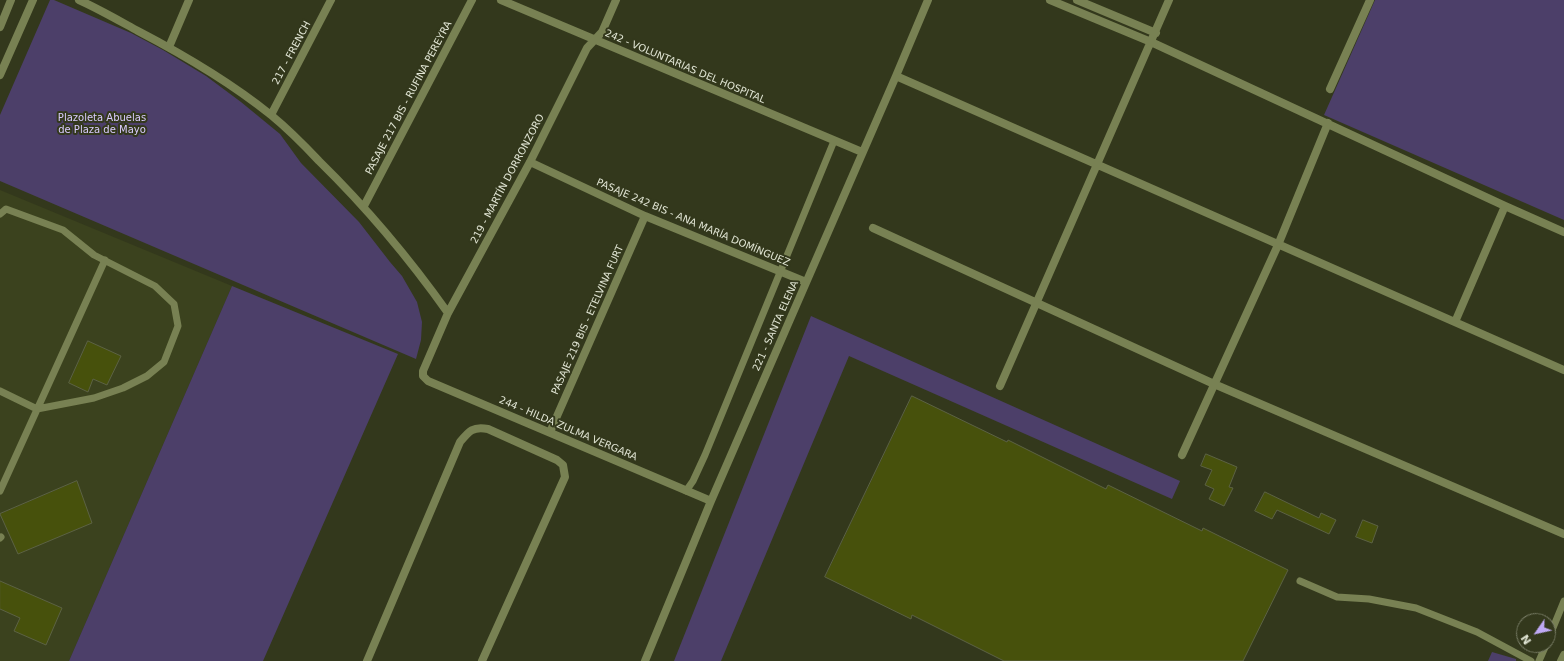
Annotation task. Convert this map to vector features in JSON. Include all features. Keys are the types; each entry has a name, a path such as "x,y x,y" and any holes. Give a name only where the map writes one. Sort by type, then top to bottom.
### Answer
{"street":[{"path":"0,27 11,0"},
{"path":"0,75 33,0"},
{"path":"79,0 94,6 169,47 233,88 271,115 307,148 364,206 410,262 448,313"},
{"path":"169,47 189,0"},
{"name":"217 - FRENCH","path":"271,115 331,0"},
{"name":"PASAJE 217 BIS - RUFINA PEREYRA","path":"364,206 472,0"},
{"name":"242 - VOLUNTARIAS DEL HOSPITAL","path":"501,0 862,152"},
{"name":"219 - MARTÍN DORRONZORO","path":"423,371 448,313 530,162 587,48 602,32 616,0"},
{"name":"221 - SANTA ELENA","path":"645,661 711,501 928,0"},
{"path":"1050,0 1151,42 1564,232"},
{"path":"1077,0 1156,33"},
{"path":"1000,386 1156,33 1169,0"},
{"path":"1330,89 1370,0"},
{"path":"896,76 1564,370"},
{"path":"1182,455 1278,245 1328,123"},
{"name":"PASAJE 242 BIS - ANA MARÍA DOMÍNGUEZ","path":"530,162 645,216 806,282"},
{"path":"1455,322 1505,206"},
{"name":"PASAJE 219 BIS - ETELVINA FURT","path":"550,432 645,216"},
{"path":"873,228 1214,384 1564,534"},
{"name":"244 - HILDA ZULMA VERGARA","path":"423,371 423,376 428,381 711,501"},
{"path":"367,661 460,442 466,434 474,428 481,428 488,429 557,460 563,465 565,476 482,661"},
{"path":"1561,661 1564,655"}],"lane":[{"name":"221 - SANTA ELENA","path":"686,491 693,481 705,455 834,141"},
{"path":"0,214 6,210 63,230 94,255 155,286 174,304 178,326 164,362 147,376 123,388 94,398 37,409 0,391"},
{"path":"0,491 106,260"},
{"path":"1300,581 1337,596 1369,599 1416,608 1477,632 1530,661"},
{"path":"1556,620 1564,601"}],"shaded area":[{"path":"0,190 232,286 69,661 0,661"}],"green space":[{"name":"Plazoleta Abuelas de Plaza de Mayo","path":"50,0 54,0 131,33 163,50 206,76 280,134 301,163 359,222 402,276 417,302 422,322 421,340 416,359 0,181 0,115"},
{"path":"1375,0 1564,0 1564,220 1324,115"},
{"path":"232,286 398,354 263,661 69,661"},
{"path":"811,316 1180,481 1172,499 849,356 721,661 674,661"},
{"path":"1492,652 1516,659 1516,661 1488,661"}],"building":[{"path":"88,341 121,356 107,385 93,379 88,392 69,383"},
{"path":"912,396 1007,442 1008,440 1106,489 1108,485 1202,531 1203,528 1288,570 1243,661 1004,661 912,615 911,619 825,577"},
{"path":"1206,454 1237,467 1229,487 1233,488 1224,506 1209,499 1214,489 1205,485 1212,470 1201,466"},
{"path":"77,481 92,523 18,554 0,514"},
{"path":"1265,492 1319,518 1321,513 1336,520 1329,534 1277,510 1272,519 1255,511"},
{"path":"1363,520 1378,526 1372,543 1356,537"},
{"path":"0,581 62,608 46,645 14,631 20,618 0,609"}]}
